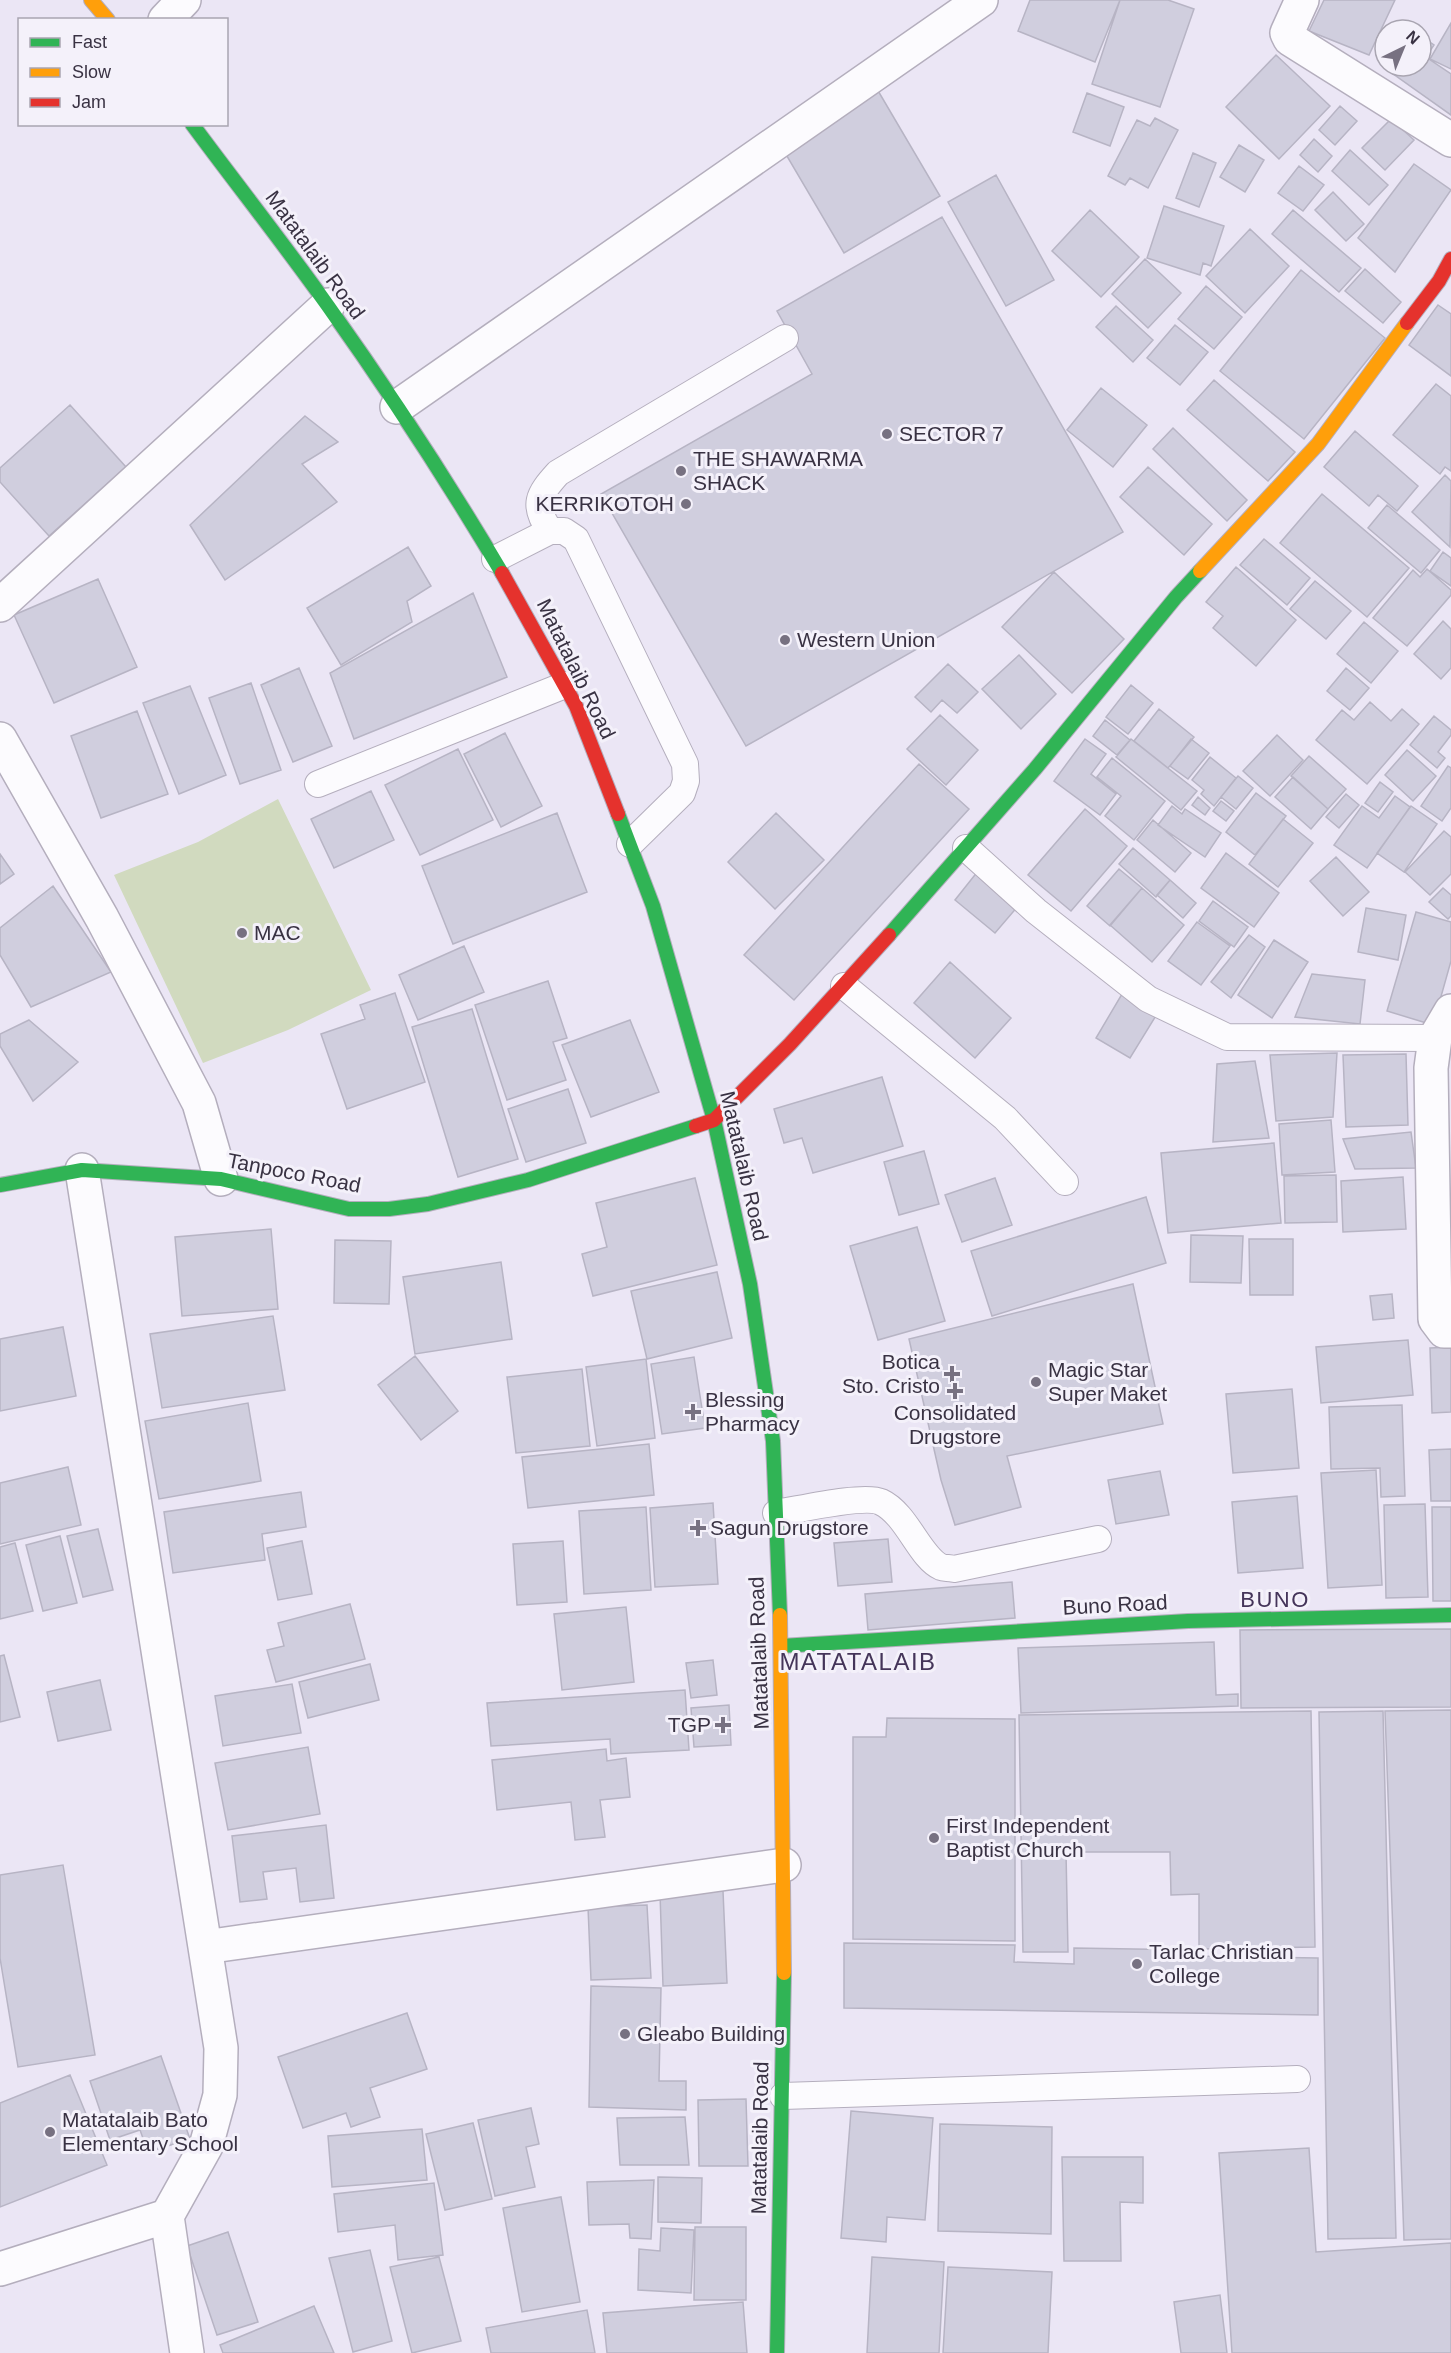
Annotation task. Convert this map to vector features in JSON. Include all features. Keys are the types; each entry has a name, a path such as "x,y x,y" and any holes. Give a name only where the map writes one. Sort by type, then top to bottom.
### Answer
{"street":[{"path":"91,0 106,18"},
{"path":"167,18 183,0"},
{"path":"397,407 981,0"},
{"path":"1302,0 1287,33 1290,39 1451,140"},
{"name":"Matatalaib Road","path":"194,126 328,305 397,407 495,559 576,706 653,906 714,1120 750,1284 772,1441 776,1513 781,1646 784,1865 783,2096 777,2353"},
{"path":"714,1120 844,986 1035,769 1176,597 1318,444 1439,281 1451,259"},
{"path":"5,591 328,305"},
{"path":"0,739 102,918 199,1103 221,1179"},
{"path":"1442,1046 1435,1319 1444,1331 1451,1330"},
{"name":"Tanpoco Road","path":"0,1185 82,1170 221,1179 349,1209 389,1209 428,1204 528,1180 714,1120"},
{"path":"82,1170 221,2048 220,2095 206,2146 167,2216 188,2353"},
{"name":"Buno Road","path":"781,1646 1188,1621 1451,1615"},
{"path":"205,1947 784,1865"},
{"path":"0,2269 167,2216"}],"lane":[{"path":"550,531 539,511 541,491 558,473 785,338"},
{"path":"495,559 550,531 564,531 576,538 685,764 686,781 682,793 630,844"},
{"path":"318,784 565,685"},
{"path":"966,848 1036,911 1148,999 1227,1037 1442,1046"},
{"path":"844,986 1005,1118 1065,1182"},
{"path":"776,1513 865,1499 881,1502 900,1516 930,1557 940,1566 954,1569 1098,1539"},
{"path":"783,2096 1296,2079"}],"green space":[{"name":"MAC","path":"278,799 371,990 288,1030 203,1063 114,875 198,842"}],"building":[{"path":"1030,0 1120,0 1095,62 1018,31"},
{"path":"1120,0 1168,0 1194,9 1160,107 1092,84"},
{"path":"1324,0 1395,0 1386,18 1373,18 1373,47 1369,55 1309,31"},
{"path":"1451,23 1451,69 1433,60 1433,54"},
{"path":"1276,55 1330,106 1279,159 1226,107"},
{"path":"1433,62 1451,74 1451,115 1399,78 1433,78"},
{"path":"877,89 940,196 844,253 781,146"},
{"path":"1087,93 1124,107 1110,146 1073,132"},
{"path":"1340,106 1357,121 1335,145 1319,130"},
{"path":"1155,118 1178,130 1148,188 1130,178 1125,185 1108,176 1137,120 1150,126"},
{"path":"1391,119 1414,140 1385,170 1362,148"},
{"path":"1314,139 1332,156 1318,172 1300,155"},
{"path":"1239,145 1264,160 1245,192 1220,177"},
{"path":"1350,150 1388,185 1369,205 1332,171"},
{"path":"1193,153 1216,163 1199,207 1176,198"},
{"path":"1414,164 1451,190 1395,272 1358,238"},
{"path":"1299,166 1324,185 1303,211 1278,193"},
{"path":"996,175 1054,280 1006,306 948,202"},
{"path":"1333,192 1364,224 1346,241 1315,210"},
{"path":"1164,206 1224,226 1211,266 1203,263 1200,275 1147,258"},
{"path":"1090,210 1139,257 1101,297 1052,251"},
{"path":"1293,210 1361,268 1339,292 1272,234"},
{"name":"SECTOR 7","path":"942,217 1123,532 746,746 601,494 812,374 777,311"},
{"path":"1250,229 1289,266 1245,313 1206,276"},
{"path":"1145,259 1181,293 1148,328 1112,294"},
{"path":"1365,269 1401,302 1383,323 1345,291"},
{"path":"1301,270 1385,338 1304,439 1220,371"},
{"path":"1206,286 1242,317 1214,349 1178,319"},
{"path":"1438,305 1451,314 1451,376 1409,345"},
{"path":"1116,306 1153,340 1133,362 1096,327"},
{"path":"1175,325 1208,352 1180,385 1147,358"},
{"path":"1214,380 1295,452 1268,481 1187,410"},
{"path":"1436,384 1451,396 1451,471 1445,467 1440,474 1393,435"},
{"path":"1101,388 1147,425 1113,467 1067,430"},
{"path":"70,405 126,467 49,536 0,482 0,468"},
{"path":"305,416 338,442 302,464 337,502 225,580 190,525"},
{"path":"1173,428 1247,500 1227,521 1153,449"},
{"path":"1355,431 1418,486 1397,511 1378,495 1369,506 1324,467"},
{"path":"1148,467 1212,524 1184,555 1120,497"},
{"path":"1445,475 1451,481 1450,547 1412,512"},
{"path":"1322,494 1409,568 1367,617 1280,543"},
{"path":"1387,505 1440,550 1421,573 1368,528"},
{"path":"1264,539 1310,578 1287,605 1240,565"},
{"path":"408,547 431,586 407,601 412,622 341,665 307,608"},
{"path":"1443,552 1451,558 1451,586 1430,571"},
{"path":"1236,567 1296,620 1256,666 1213,628 1223,616 1206,602"},
{"path":"1427,569 1451,590 1451,595 1407,646 1373,618 1413,570 1420,577"},
{"path":"1054,572 1124,639 1072,693 1002,627"},
{"path":"98,579 137,667 54,703 14,615"},
{"path":"1315,581 1351,611 1326,639 1290,609"},
{"path":"473,593 507,677 354,739 330,673"},
{"path":"1443,621 1451,629 1451,668 1441,679 1414,654"},
{"path":"1364,622 1398,651 1371,683 1337,654"},
{"path":"1019,655 1056,694 1021,729 982,689"},
{"path":"948,664 978,692 957,713 942,700 931,712 915,697"},
{"path":"299,668 332,746 293,762 261,685"},
{"path":"1346,668 1369,688 1350,710 1327,691"},
{"path":"251,683 281,770 240,784 209,698"},
{"path":"1131,685 1153,703 1128,734 1106,717"},
{"path":"190,686 226,775 179,794 143,703"},
{"path":"1370,702 1391,721 1402,709 1419,724 1367,784 1316,740 1342,710 1354,720"},
{"path":"1159,709 1194,737 1168,768 1134,741"},
{"path":"137,711 168,794 101,818 71,736"},
{"path":"940,715 978,750 946,785 907,749"},
{"path":"1434,716 1451,730 1451,735 1438,752 1445,758 1437,768 1410,745"},
{"path":"1105,720 1130,740 1117,755 1093,736"},
{"path":"505,733 542,806 501,827 464,754"},
{"path":"1277,735 1303,760 1270,796 1243,771"},
{"path":"1085,739 1106,754 1091,774 1116,794 1100,815 1054,781"},
{"path":"1131,739 1197,791 1181,810 1116,757"},
{"path":"1191,739 1209,753 1188,779 1170,766"},
{"path":"458,749 493,820 420,855 385,785"},
{"path":"1407,750 1436,776 1413,801 1385,775"},
{"path":"1309,756 1346,789 1328,809 1291,776"},
{"path":"1210,757 1236,778 1214,806 1201,794 1204,790 1192,780"},
{"path":"1112,758 1165,801 1134,840 1105,816 1121,796 1097,777"},
{"path":"919,764 969,809 794,1000 744,955"},
{"path":"1448,766 1451,768 1451,808 1442,821 1421,806"},
{"path":"1238,776 1253,788 1236,809 1221,797"},
{"path":"1293,777 1328,809 1311,829 1275,797"},
{"path":"1380,782 1393,792 1378,812 1365,803"},
{"path":"371,791 394,840 334,868 311,819"},
{"path":"1256,793 1286,816 1255,855 1226,832"},
{"path":"1346,794 1359,805 1339,828 1326,817"},
{"path":"1395,796 1410,807 1367,868 1334,845 1362,806 1379,818"},
{"path":"1198,797 1210,808 1205,815 1192,805"},
{"path":"1221,801 1234,811 1226,821 1213,811"},
{"path":"1172,806 1182,814 1185,809 1221,833 1205,857 1158,825"},
{"path":"1411,806 1437,824 1404,872 1377,853"},
{"path":"1085,809 1127,846 1071,911 1028,875"},
{"path":"557,813 587,892 453,944 422,866"},
{"path":"776,813 824,860 775,909 728,862"},
{"path":"1283,819 1313,843 1278,887 1249,864"},
{"path":"1153,820 1191,853 1175,872 1137,840"},
{"path":"1444,831 1451,837 1451,874 1430,895 1405,872"},
{"path":"1133,848 1170,880 1156,897 1119,864"},
{"path":"1226,853 1279,893 1254,927 1201,888"},
{"path":"0,854 14,874 0,884"},
{"path":"1336,857 1369,892 1343,916 1310,881"},
{"path":"1119,869 1142,888 1110,926 1087,906"},
{"path":"978,871 1019,905 995,933 955,900"},
{"path":"1170,880 1196,903 1183,918 1157,895"},
{"path":"53,886 111,972 31,1007 0,955 0,928"},
{"path":"1142,888 1184,925 1152,962 1110,925"},
{"path":"1443,888 1451,895 1451,916 1448,919 1429,902"},
{"path":"1213,901 1248,927 1234,947 1199,921"},
{"path":"1366,908 1406,915 1398,960 1358,952"},
{"path":"1416,912 1451,922 1451,961 1433,1025 1387,1011"},
{"path":"1197,922 1230,946 1201,985 1168,961"},
{"path":"1249,935 1265,947 1231,998 1211,982"},
{"path":"1274,940 1308,962 1272,1018 1238,995"},
{"path":"464,946 484,992 418,1020 399,975"},
{"path":"950,962 1011,1018 975,1058 914,1003"},
{"path":"1312,974 1365,980 1360,1024 1295,1017"},
{"path":"548,981 567,1038 553,1042 566,1080 507,1100 475,1005"},
{"path":"395,993 425,1082 347,1109 321,1034 365,1019 360,1005"},
{"path":"1122,994 1157,1014 1130,1058 1096,1038"},
{"path":"472,1009 518,1159 458,1177 412,1027"},
{"path":"29,1020 78,1062 33,1101 0,1046 0,1034"},
{"path":"630,1020 659,1092 591,1117 562,1045"},
{"path":"1337,1053 1333,1117 1276,1121 1270,1055"},
{"path":"1406,1054 1408,1125 1346,1127 1343,1055"},
{"path":"1255,1061 1269,1138 1213,1142 1217,1064"},
{"path":"882,1077 903,1146 813,1173 802,1138 784,1143 774,1109"},
{"path":"568,1089 586,1143 526,1162 508,1109"},
{"path":"1331,1120 1335,1172 1282,1175 1279,1124"},
{"path":"1411,1132 1416,1168 1355,1169 1343,1139"},
{"path":"1274,1143 1281,1223 1168,1233 1161,1153"},
{"path":"924,1151 939,1204 899,1215 884,1162"},
{"path":"1336,1175 1337,1222 1285,1223 1284,1176"},
{"path":"1403,1177 1406,1229 1343,1232 1341,1181"},
{"path":"695,1178 717,1265 593,1296 582,1254 607,1247 596,1203"},
{"path":"995,1178 1012,1225 962,1242 945,1195"},
{"path":"1146,1197 1166,1263 992,1316 971,1251"},
{"path":"917,1227 945,1321 878,1340 850,1246"},
{"path":"271,1229 278,1309 182,1316 175,1237"},
{"path":"1191,1235 1243,1236 1241,1283 1190,1282"},
{"path":"1249,1239 1293,1239 1293,1295 1250,1295"},
{"path":"335,1240 391,1241 389,1304 334,1303"},
{"path":"501,1262 512,1339 415,1354 403,1277"},
{"path":"717,1272 732,1338 647,1359 631,1291"},
{"name":"Magic Star Super Maket","path":"1133,1284 1163,1424 1007,1456 1021,1507 955,1525 941,1480 909,1339"},
{"path":"1392,1294 1394,1318 1373,1320 1370,1296"},
{"path":"273,1316 285,1390 162,1408 150,1334"},
{"path":"63,1327 76,1396 0,1411 0,1339"},
{"path":"1408,1340 1413,1395 1321,1403 1316,1347"},
{"path":"1451,1347 1451,1412 1432,1413 1430,1348"},
{"path":"415,1356 458,1411 421,1440 378,1385"},
{"path":"694,1357 705,1428 662,1434 651,1364"},
{"path":"646,1359 655,1438 597,1446 586,1367"},
{"path":"582,1369 590,1446 516,1453 507,1377"},
{"path":"1292,1389 1299,1468 1233,1473 1226,1394"},
{"path":"248,1403 261,1481 159,1499 145,1421"},
{"path":"1402,1405 1405,1496 1381,1497 1380,1468 1331,1469 1329,1407"},
{"path":"649,1444 654,1495 528,1508 522,1457"},
{"path":"1451,1449 1451,1501 1431,1501 1429,1450"},
{"path":"68,1467 81,1525 0,1544 0,1483"},
{"path":"1376,1470 1382,1585 1328,1588 1321,1473"},
{"path":"1160,1471 1169,1515 1116,1524 1108,1480"},
{"path":"301,1492 306,1527 262,1534 265,1560 173,1573 164,1512"},
{"path":"1297,1496 1303,1568 1238,1573 1232,1502"},
{"path":"713,1503 718,1584 655,1587 650,1508"},
{"path":"1425,1504 1428,1597 1386,1598 1384,1505"},
{"path":"646,1507 651,1590 584,1594 579,1511"},
{"path":"1432,1507 1451,1507 1451,1601 1433,1601"},
{"path":"98,1529 113,1590 83,1597 67,1536"},
{"path":"60,1536 77,1603 43,1611 26,1545"},
{"path":"888,1539 892,1582 838,1586 834,1543"},
{"path":"302,1541 312,1594 278,1600 267,1548"},
{"path":"563,1541 567,1602 517,1605 513,1544"},
{"path":"15,1543 33,1611 0,1619 0,1547"},
{"path":"1012,1582 1015,1618 868,1630 865,1594"},
{"path":"350,1604 365,1659 276,1682 267,1650 284,1646 278,1623"},
{"path":"626,1607 634,1682 562,1690 554,1614"},
{"path":"1451,1629 1451,1707 1241,1708 1240,1630"},
{"path":"1214,1642 1216,1695 1238,1694 1238,1706 1021,1713 1018,1648"},
{"path":"4,1655 20,1717 0,1722 0,1656"},
{"path":"713,1660 717,1695 691,1698 686,1663"},
{"path":"370,1664 379,1700 308,1718 299,1682"},
{"path":"100,1680 111,1730 58,1741 47,1692"},
{"path":"292,1684 301,1733 223,1746 215,1696"},
{"path":"685,1690 689,1750 611,1754 610,1739 491,1746 487,1703"},
{"path":"729,1705 731,1745 694,1747 691,1708"},
{"path":"1451,1710 1451,2239 1404,2240 1385,1711"},
{"path":"1311,1711 1315,1947 1199,1949 1199,1894 1171,1895 1170,1852 1066,1852 1068,1952 1023,1952 1019,1715"},
{"path":"1383,1711 1396,2238 1328,2239 1319,1712"},
{"name":"First Independent Baptist Church","path":"887,1718 1015,1719 1015,1941 853,1939 853,1737 886,1737"},
{"path":"308,1747 320,1814 228,1830 215,1763"},
{"path":"606,1749 607,1761 626,1758 630,1797 600,1800 605,1837 575,1840 571,1802 497,1810 492,1760"},
{"path":"326,1825 334,1898 300,1902 296,1868 263,1872 267,1899 240,1902 232,1836"},
{"path":"63,1865 95,2055 18,2067 0,1958 0,1875"},
{"path":"723,1891 727,1983 663,1986 660,1893"},
{"path":"647,1905 651,1978 591,1980 588,1907"},
{"path":"844,1943 1015,1945 1014,1962 1074,1964 1074,1948 1195,1950 1195,1956 1318,1958 1318,2015 844,2008"},
{"name":"Gleabo Building","path":"591,1986 661,1988 659,2081 686,2081 686,2110 589,2107"},
{"path":"407,2013 427,2069 370,2088 380,2117 351,2127 346,2113 303,2128 278,2057"},
{"path":"161,2056 190,2139 148,2152 140,2130 110,2140 90,2081"},
{"name":"Matatalaib Bato Elementary School","path":"70,2075 107,2165 0,2207 0,2103"},
{"path":"746,2099 748,2166 699,2166 698,2100"},
{"path":"531,2108 539,2144 526,2147 535,2187 495,2196 478,2120"},
{"path":"851,2111 933,2118 925,2220 887,2217 886,2242 841,2238"},
{"path":"685,2117 689,2165 620,2165 617,2118"},
{"path":"473,2123 492,2199 445,2210 426,2134"},
{"path":"940,2124 1052,2127 1051,2234 938,2231"},
{"path":"422,2129 427,2180 332,2187 328,2136"},
{"path":"1309,2148 1316,2252 1451,2243 1451,2353 1232,2353 1219,2153"},
{"path":"1062,2157 1143,2157 1143,2203 1120,2202 1121,2261 1064,2261"},
{"path":"658,2177 702,2178 701,2223 658,2222"},
{"path":"654,2180 651,2239 630,2238 629,2224 589,2225 587,2182"},
{"path":"434,2183 443,2255 398,2260 395,2225 338,2232 334,2194"},
{"path":"561,2197 580,2302 522,2312 503,2208"},
{"path":"695,2227 746,2227 746,2300 694,2300"},
{"path":"661,2228 694,2230 691,2293 638,2290 639,2249 660,2251"},
{"path":"228,2232 258,2322 217,2335 187,2246"},
{"path":"370,2250 392,2341 353,2352 329,2258"},
{"path":"439,2257 461,2341 412,2353 390,2267"},
{"path":"872,2257 944,2262 939,2353 867,2353"},
{"path":"948,2267 1052,2272 1048,2353 943,2353"},
{"path":"1220,2295 1227,2353 1181,2353 1174,2302"},
{"path":"743,2302 747,2353 607,2353 603,2313"},
{"path":"314,2306 334,2353 223,2353 220,2345"},
{"path":"587,2310 595,2353 491,2353 486,2328"}],"traffic: fast":[{"path":"194,126 295,260 351,339 440,471 502,573"},
{"path":"889,935 1035,769 1200,571"},
{"path":"618,814 653,906 714,1120 750,1284 773,1441 780,1615"},
{"path":"0,1185 82,1170 221,1179 349,1209 389,1209 428,1204 528,1180 696,1126"},
{"path":"781,1646 1188,1621 1451,1615"},
{"path":"777,2353 784,1973"}],"traffic: slow":[{"path":"91,0 106,18"},
{"path":"1200,571 1318,444 1407,323"},
{"path":"780,1615 784,1973"}],"traffic: jam":[{"path":"1407,323 1439,281 1451,259"},
{"path":"502,573 576,706 618,814"},
{"path":"696,1126 714,1120 790,1044 889,935"}],"place":[{"name":"SECTOR 7","path":"887,434"},
{"name":"THE SHAWARMA SHACK","path":"681,471"},
{"name":"KERRIKOTOH","path":"686,504"},
{"name":"Western Union","path":"785,640"},
{"name":"MAC","path":"242,933"},
{"name":"Botica Sto. Cristo","path":"952,1374"},
{"name":"Magic Star Super Maket","path":"1036,1382"},
{"name":"Consolidated Drugstore","path":"955,1391"},
{"name":"Blessing Pharmacy","path":"693,1412"},
{"name":"Sagun Drugstore","path":"698,1528"},
{"name":"TGP","path":"723,1725"},
{"name":"First Independent Baptist Church","path":"934,1838"},
{"name":"Tarlac Christian College","path":"1137,1964"},
{"name":"Gleabo Building","path":"625,2034"},
{"name":"Matatalaib Bato Elementary School","path":"50,2132"}],"district":[{"name":"BUNO","path":"1275,1599"},
{"name":"MATATALAIB","path":"858,1662"}]}
